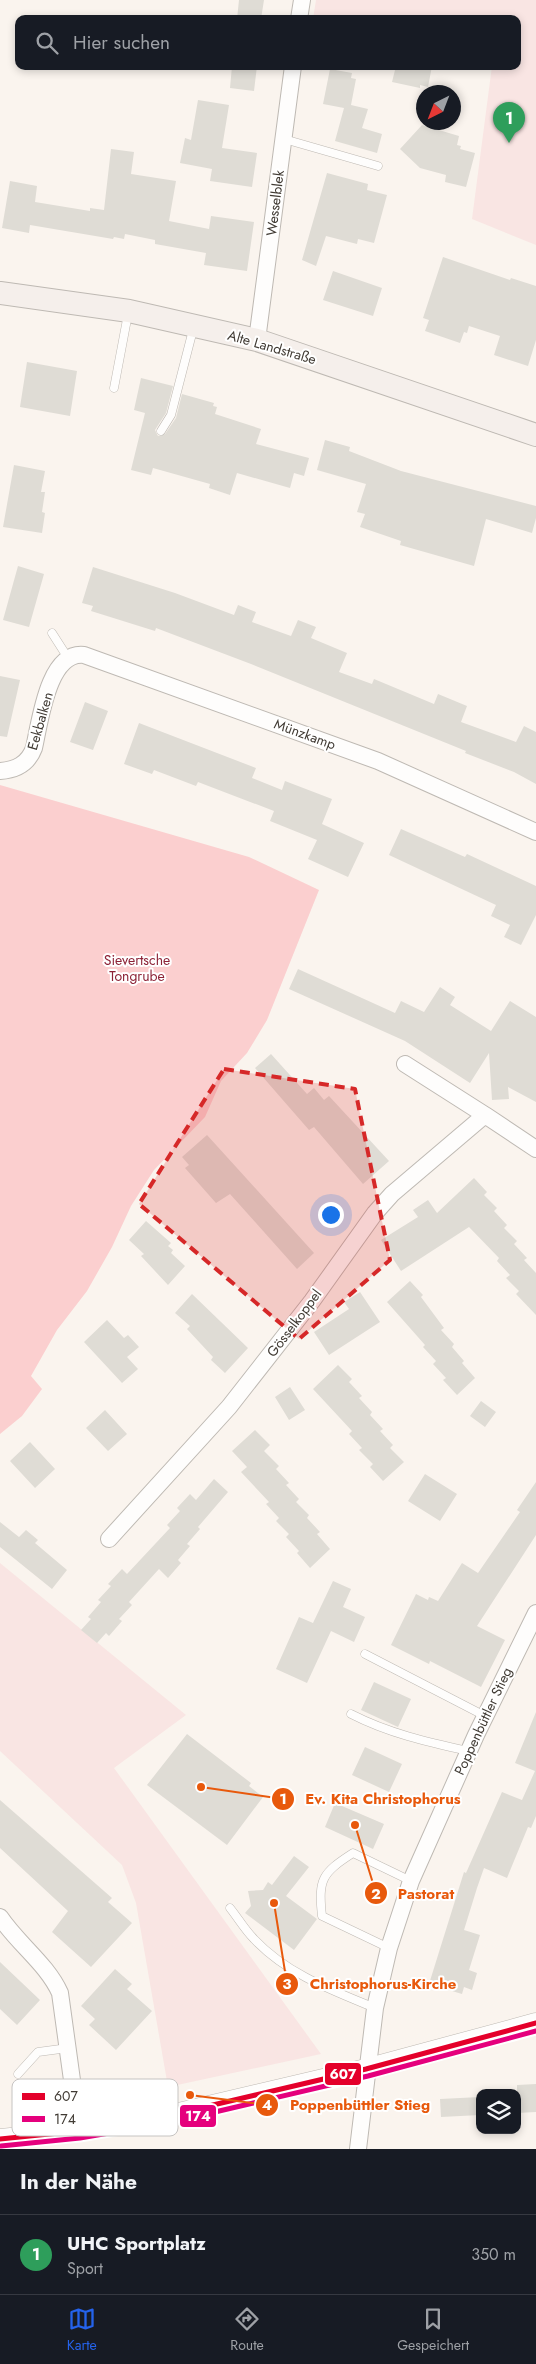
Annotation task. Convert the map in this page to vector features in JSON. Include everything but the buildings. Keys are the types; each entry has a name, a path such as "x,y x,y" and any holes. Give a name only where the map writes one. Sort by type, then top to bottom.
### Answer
{"main road":[{"name":"Alte Landstraße","path":"0,293 129,311 257,340 536,435"}],"street":[{"path":"300,15 302,0"},
{"name":"Wesselblek","path":"257,340 293,70"},
{"name":"Münzkamp","path":"68,658 80,654 93,656 378,761 536,832"},
{"name":"Eekbalken","path":"0,771 16,768 32,754 52,679 59,666 68,658"},
{"path":"405,1064 536,1149"},
{"name":"Gösselkoppel","path":"109,1539 229,1407 312,1301 375,1213 392,1194 485,1115"},
{"name":"Poppenbüttler Stieg","path":"358,2149 366,2069 375,2008 389,1948 411,1881 468,1752 536,1613"},
{"path":"0,1917 22,1946 55,1982 63,2005 73,2079"},
{"path":"178,2113 366,2069 536,2023"},
{"path":"0,2139 30,2136"}],"lane":[{"path":"284,139 378,166"},
{"path":"114,388 129,311"},
{"path":"161,431 171,415 194,326"},
{"path":"52,633 68,658"},
{"path":"365,1654 485,1716"},
{"path":"350,1714 374,1726 468,1752"},
{"path":"389,1948 322,1916 320,1889 330,1868 353,1852 411,1881"},
{"path":"230,1908 253,1939 284,1966 321,1986 375,2008"},
{"path":"18,2074 38,2052 69,2048"}],"highlighted area":[{"path":"224,1069 355,1089 390,1260 299,1339 139,1204"}],"shaded area":[{"path":"316,0 536,0 536,245 472,219 491,70 521,70 521,15 314,15"},
{"path":"0,1563 186,1715 114,1768 321,2054 178,2085 178,2079 167,2079 136,1903 122,1865 0,1751"}],"green space":[{"name":"Sievertsche Tongrube","path":"0,785 249,857 319,890 267,1020 247,1053 221,1081 205,1117 154,1170 131,1206 112,1247 87,1291 57,1330 31,1376 42,1389 22,1416 0,1434"}],"transit line":[{"name":"607","path":"178,2113 366,2069 536,2023"},
{"name":"174","path":"178,2121 368,2076 536,2031"},
{"name":"607","path":"0,2139 30,2136"},
{"name":"174","path":"1,2146 92,2136"}],"place":[{"name":"UHC Sportplatz","path":"509,143"},
{"name":"Ev. Kita Christophorus","path":"201,1787"},
{"name":"Pastorat","path":"355,1825"},
{"name":"Christophorus-Kirche","path":"274,1903"},
{"name":"Poppenbüttler Stieg","path":"190,2095"}]}
